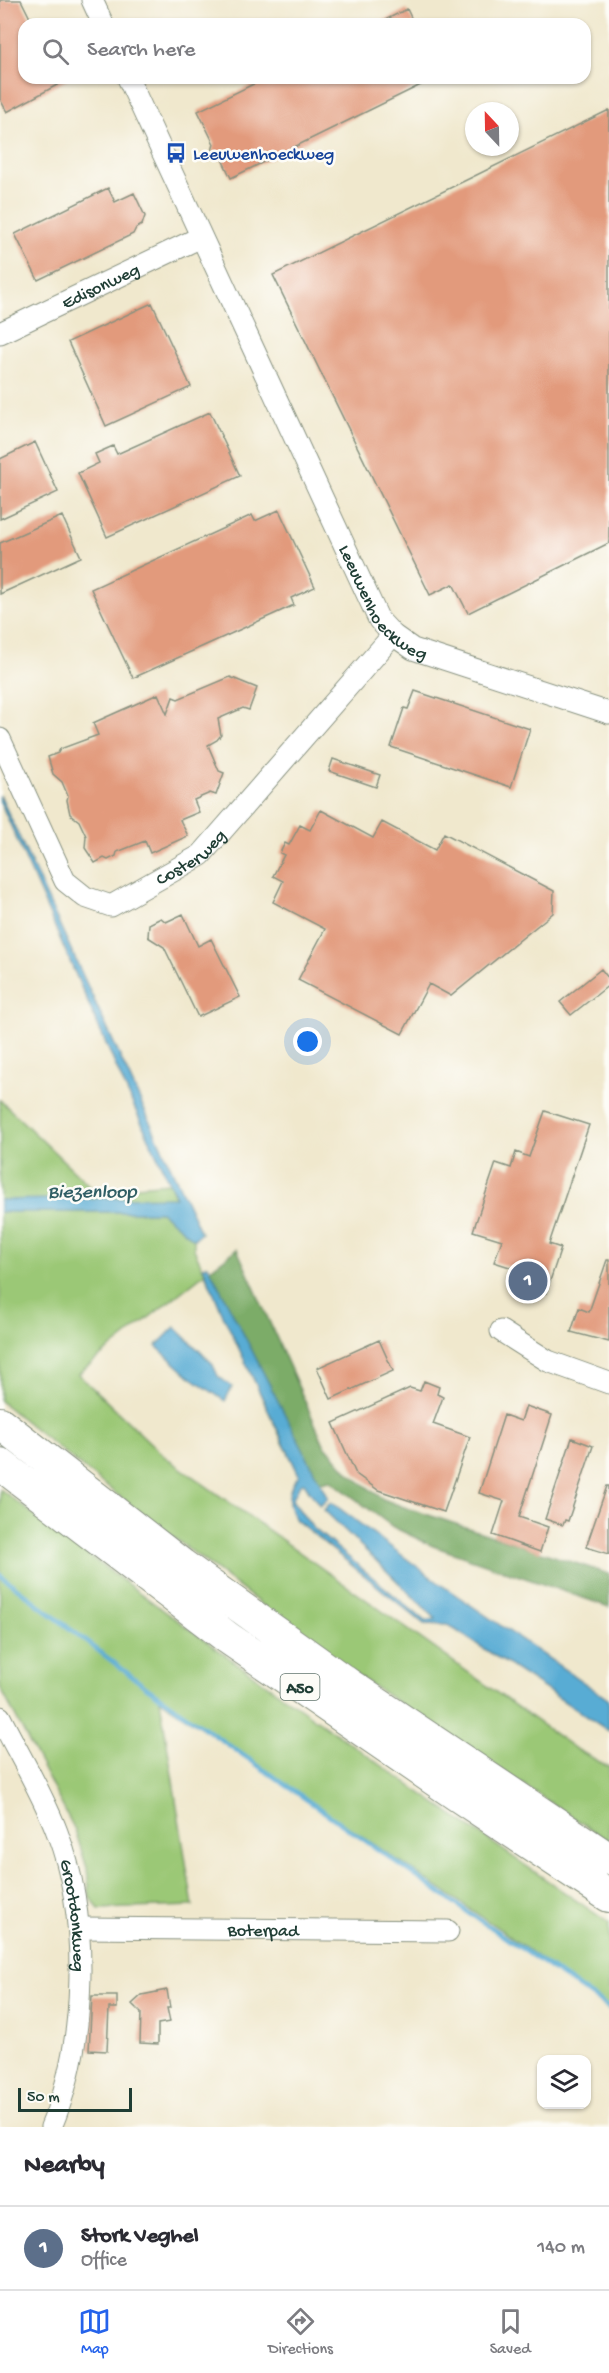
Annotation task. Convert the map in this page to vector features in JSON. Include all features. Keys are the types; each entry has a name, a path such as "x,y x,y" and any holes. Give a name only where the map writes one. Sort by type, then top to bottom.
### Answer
{"highway":[{"name":"A50","path":"7,1429 182,1565 338,1677 609,1859"},
{"name":"A50","path":"0,1464 228,1638 609,1896"}],"street":[{"path":"92,0 100,18"},
{"name":"Leeuwenhoeckweg","path":"131,84 379,620 393,635 413,649 609,713"},
{"name":"Edisonweg","path":"0,333 201,237"},
{"name":"Costerweg","path":"0,739 65,881 85,897 111,906 201,855 393,635"},
{"path":"501,1331 548,1361 609,1383"},
{"name":"Grootdonkweg","path":"0,1717 58,1834 74,1889 79,1928 80,1970 73,2055 67,2085 51,2127"},
{"name":"Boterpad","path":"79,1928 448,1931"}],"green space":[{"path":"0,1100 94,1190 169,1183 176,1198 0,1200"},
{"path":"0,1212 161,1212 194,1239 194,1249 205,1273 78,1374 164,1456 576,1749 609,1767 609,1841 341,1665 102,1483 0,1401"},
{"path":"237,1249 324,1444 349,1473 383,1499 401,1506 609,1574 609,1607 433,1546 393,1527 330,1480 321,1482 309,1491 284,1445 205,1273"},
{"path":"0,1489 226,1655 609,1923 609,2010 501,1930 160,1700 193,1906 99,1909 90,1898 87,1868 75,1830 0,1687"}],"water":[{"path":"0,795 201,1233 194,1239 161,1212 0,1212 0,1200 176,1197 124,1085 0,801"},
{"path":"208,1265 328,1498 320,1506 304,1483 300,1484 292,1500 312,1527 425,1621 436,1619 324,1510 331,1502 443,1586 609,1700 609,1731 448,1625 424,1624 296,1520 290,1508 289,1497 292,1486 299,1475 222,1313 203,1267"},
{"path":"175,1327 212,1363 218,1376 232,1387 225,1401 189,1376 156,1346"}],"building":[{"path":"0,0 21,0 30,18 18,18 18,84 59,84 7,112 0,99"},
{"path":"407,9 411,18 389,18"},
{"path":"254,84 423,84 231,178 219,153 212,151 214,144 198,111"},
{"path":"609,110 609,543 468,613 453,584 430,595 273,275"},
{"path":"108,188 115,202 134,193 145,216 142,225 136,228 133,234 38,280 15,234"},
{"path":"152,303 191,387 106,426 68,342"},
{"path":"210,412 240,476 107,537 78,473 99,463 95,454 113,446 117,454"},
{"path":"35,442 58,492 0,519 0,459"},
{"path":"279,510 315,587 291,598 294,605 133,678 91,589 252,515 255,521"},
{"path":"62,516 81,557 0,594 0,543"},
{"path":"230,677 257,688 249,710 243,708 218,719 221,735 208,745 219,771 224,773 216,795 210,793 194,800 199,812 180,820 188,836 150,853 145,841 117,852 116,856 108,860 104,858 95,863 85,848 86,836 79,821 70,814 68,796 62,782 53,774 48,757 58,753 60,749 98,735 93,723 158,694 167,714 173,697 178,699"},
{"path":"415,691 530,729 511,787 391,747 404,708 408,709"},
{"path":"333,759 380,775 376,787 329,771"},
{"path":"321,810 373,838 382,822 435,850 444,833 554,891 553,913 451,996 429,984 402,1034 298,980 325,929 273,902 283,881 273,876 284,855 280,853 285,843 289,845 300,825 310,830"},
{"path":"183,914 198,946 211,939 240,997 198,1017 164,947 148,937 149,924 161,918 166,922"},
{"path":"601,969 609,979 609,985 571,1015 560,1002"},
{"path":"545,1111 589,1125 549,1244 561,1248 546,1293 512,1282 516,1269 494,1262 502,1240 473,1231 496,1163 511,1168 516,1152 529,1157"},
{"path":"607,1260 609,1260 609,1342 571,1332 579,1308 589,1312"},
{"path":"379,1340 393,1371 331,1399 317,1368"},
{"path":"424,1381 439,1387 437,1394 443,1397 433,1424 470,1437 444,1512 378,1490 356,1474 333,1423 410,1388 420,1391"},
{"path":"526,1406 552,1415 519,1517 548,1527 540,1552 493,1535 504,1501 479,1493 504,1415 521,1421"},
{"path":"572,1438 593,1446 568,1521 565,1520 563,1525 545,1519"},
{"path":"607,1486 609,1486 609,1554 586,1547"},
{"path":"167,1990 170,2022 158,2024 158,2044 140,2043 141,2013 132,2004 142,1995"},
{"path":"92,1996 117,1996 117,2008 109,2008 107,2051 89,2050"}],"waterway":[{"path":"0,1575 147,1688 609,2008"}],"place":[{"name":"Leeuwenhoeckweg","path":"176,153"},
{"name":"Stork Veghel","path":"528,1281"}],"water label":[{"name":"Biezenloop","path":"92,1190"}]}
